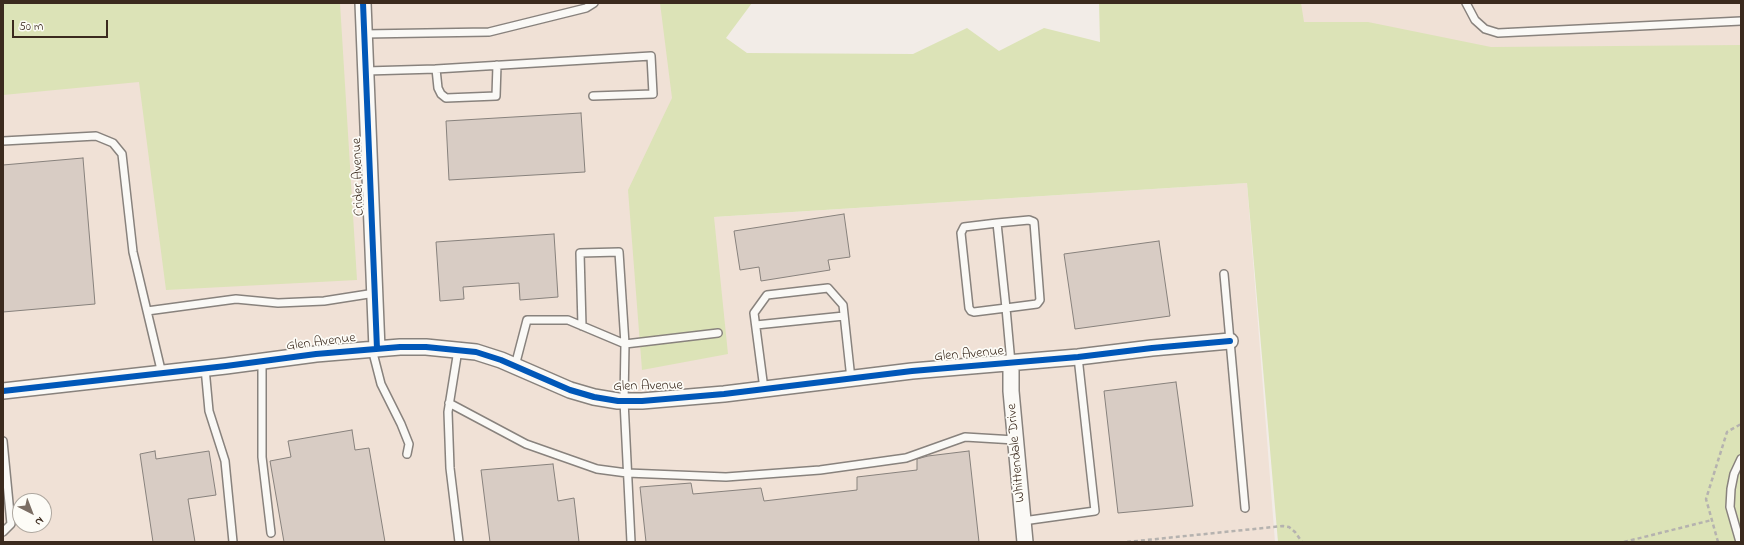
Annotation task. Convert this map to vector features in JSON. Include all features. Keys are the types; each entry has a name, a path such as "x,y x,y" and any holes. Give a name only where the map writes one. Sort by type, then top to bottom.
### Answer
{"street":[{"name":"Crider Avenue","path":"363,3 375,293 374,349"},
{"name":"Glen Avenue","path":"3,391 374,349 426,347 476,352 515,366 570,390 594,397 624,401 668,400 912,371 1078,358 1152,348 1230,341"},
{"name":"Whittendale Drive","path":"1011,363 1011,391 1025,542"}],"lane":[{"path":"364,34 489,32 586,8 594,3"},
{"path":"1466,3 1475,20 1485,29 1498,33 1741,21"},
{"path":"366,72 651,56 653,94 593,96"},
{"path":"436,69 438,88 441,94 446,98 496,96 497,65"},
{"path":"3,141 96,136 113,142 122,154 133,252 162,374"},
{"path":"1029,220 1034,222 1040,300 1037,304 970,311 964,263 962,230 964,227 998,223 1029,220"},
{"path":"998,223 1011,363"},
{"path":"582,326 580,253 619,252 625,344 624,401 631,542"},
{"path":"1224,274 1245,508"},
{"path":"764,389 754,313 767,295 782,293 828,288 843,305 850,379"},
{"path":"147,311 236,299 278,303 324,301 375,293"},
{"path":"756,325 844,316"},
{"path":"515,366 527,320 568,320 625,344 718,333"},
{"path":"374,349 380,384 401,424 408,444 407,454"},
{"path":"458,350 448,412 450,468 460,542"},
{"path":"1023,521 1096,511 1078,358"},
{"path":"262,362 262,456 271,533"},
{"path":"205,368 209,411 225,462 233,542"},
{"path":"449,404 526,444 597,468 627,473 726,477 820,470 906,458 965,437 1015,440"},
{"path":"3,441 11,524 3,532"},
{"path":"1740,542 1730,507 1734,474 1741,459"}],"path":[{"path":"1718,542 1706,499 1727,432 1741,424"},
{"path":"1624,542 1712,520"},
{"path":"1128,542 1283,526 1289,527 1295,532 1302,542"}],"shaded area":[{"path":"3,3 664,3 714,217 1247,183 1275,542 3,542"},
{"path":"1289,3 1741,3 1741,47 1294,56"}],"green space":[{"path":"3,3 340,3 357,280 166,290 139,82 3,95"},
{"path":"660,3 752,3 726,38 747,53 913,54 967,28 999,51 1044,28 1100,42 1099,3 1301,3 1304,22 1368,22 1491,47 1741,45 1741,542 1278,542 1247,183 714,217 728,354 642,370 628,190 672,98"}],"building":[{"path":"581,113 585,172 449,180 446,121"},
{"path":"83,158 95,304 3,312 3,165"},
{"path":"844,214 850,257 828,260 830,270 761,281 759,267 740,270 734,231"},
{"path":"554,234 558,297 520,300 519,283 463,287 464,299 440,301 436,242"},
{"path":"1159,241 1170,316 1075,329 1064,254"},
{"path":"1176,382 1193,506 1118,513 1104,391"},
{"path":"352,430 355,450 369,448 385,542 284,542 270,461 291,457 288,441"},
{"path":"155,451 156,459 209,451 216,495 188,499 195,542 153,542 140,454"},
{"path":"969,451 979,542 646,542 640,487 691,483 693,494 761,488 764,501 857,490 857,477 917,470 917,459 928,456"},
{"path":"553,464 558,501 574,498 579,542 490,542 481,470"}],"cycle path":[{"path":"363,3 377,349"},
{"path":"3,391 226,366 316,354 400,347 426,347 476,352 501,360 570,390 594,397 618,401 642,401 724,394 912,371 1078,357 1152,348 1230,341"}]}
